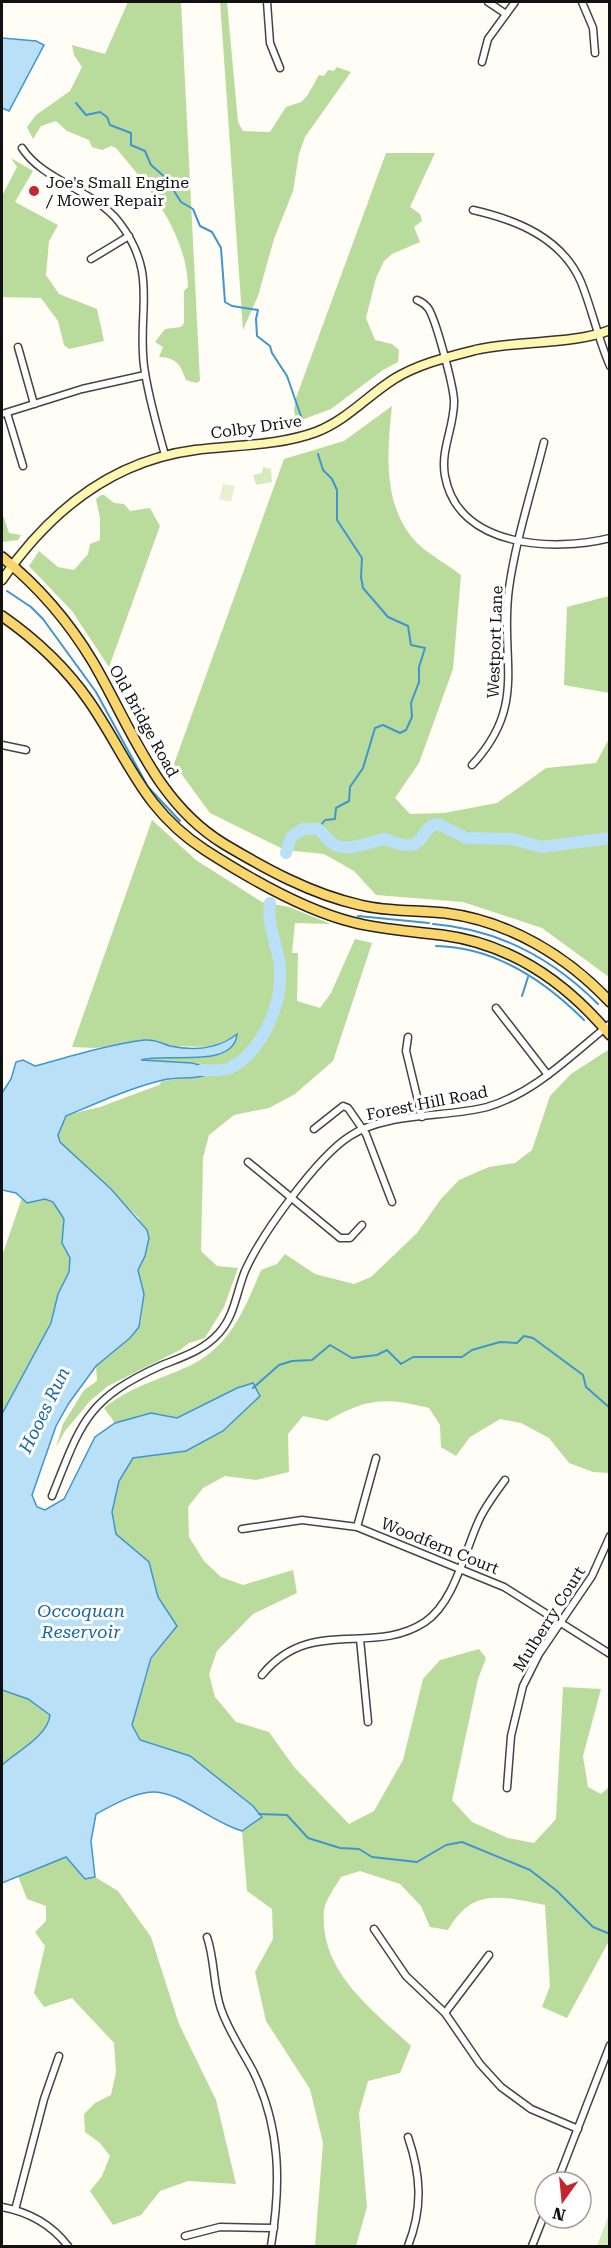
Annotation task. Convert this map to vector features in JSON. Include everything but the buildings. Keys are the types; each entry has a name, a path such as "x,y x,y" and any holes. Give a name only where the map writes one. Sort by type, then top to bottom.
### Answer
{"main road":[{"name":"Old Bridge Road","path":"2,557 45,597 77,638 146,761 170,797 214,837 277,873 338,899 382,909 457,915 504,928 563,960 609,1002"},
{"path":"2,616 43,649 68,673 91,703 146,796 172,824 204,849 286,894 338,918 368,926 458,937 513,956 560,983 608,1029"}],"street":[{"path":"267,2 270,42 280,68"},
{"path":"488,2 506,14"},
{"path":"482,62 488,39 515,2"},
{"path":"582,2 593,28 595,52"},
{"path":"22,148 34,162 106,207 129,236 139,259 145,286 142,345 145,375 165,455"},
{"path":"473,210 523,225 560,252 580,282 609,366"},
{"path":"91,259 129,236"},
{"path":"417,300 430,310 454,401 452,425 444,452 445,476 448,489 459,507 475,523 494,533 519,541 563,545 609,538"},
{"name":"Colby Drive","path":"2,580 51,520 82,494 124,469 165,455 308,435 337,423 397,377 444,359 499,345 598,334 609,330"},
{"path":"18,347 34,404"},
{"path":"23,466 4,414 145,375"},
{"name":"Westport Lane","path":"472,765 498,727 508,701 510,671 507,611 519,541 544,442"},
{"path":"2,745 26,750"},
{"path":"496,1008 548,1075"},
{"name":"Forest Hill Road","path":"52,1496 79,1428 95,1406 138,1377 200,1350 219,1333 235,1306 244,1274 262,1238 292,1198 343,1141 362,1129 497,1104 524,1092 608,1029"},
{"path":"408,1037 406,1051 422,1118"},
{"path":"315,1129 343,1106 348,1108 362,1129 392,1202"},
{"path":"248,1162 343,1240 350,1238 362,1225"},
{"path":"357,1527 376,1458"},
{"path":"261,1675 275,1660 302,1645 320,1640 360,1639 406,1631 426,1622 440,1608 480,1519 505,1480"},
{"name":"Woodfern Court","path":"242,1530 302,1520 357,1527 460,1567 521,1596 609,1654"},
{"name":"Mulberry Court","path":"507,1788 517,1705 535,1661 592,1576 609,1536"},
{"path":"360,1639 368,1722"},
{"path":"374,1929 406,1976 445,2013 480,2064 501,2087 531,2109 578,2129"},
{"path":"207,1937 220,2007 263,2094 274,2130 279,2168 271,2247"},
{"path":"445,2013 489,1955"},
{"path":"562,2170 609,2045"},
{"path":"15,2210 44,2099 59,2056"},
{"path":"408,2137 416,2164 420,2195 417,2220 408,2247"},
{"path":"2,2207 15,2210 45,2224 68,2247"},
{"path":"185,2236 220,2227 274,2228"},
{"path":"532,2247 538,2230"}],"green space":[{"path":"128,2 181,2 200,381 196,383 186,380 180,366 174,360 159,357 163,347 155,342 165,329 181,327 184,323 184,291 188,287 181,248 153,195 116,148 111,146 102,150 92,147 89,140 67,131 56,121 41,126 33,139 27,127 36,115 70,91 82,67 74,55 72,45 105,54"},
{"path":"220,2 227,2 238,122 243,131 270,132 286,107 301,102 307,96 319,75 324,76 328,70 334,71 337,67 351,72 305,137 299,154 293,191 274,239 258,296 243,330"},
{"path":"386,153 435,153 410,207 420,214 422,221 414,227 420,242 392,254 384,261 376,278 366,318 375,340 392,344 399,350 398,362 383,370 331,409 296,422 294,410 296,398"},
{"path":"11,158 33,171 15,202 58,225 49,241 46,275 59,294 97,309 104,341 69,349 64,345 58,321 41,298 2,297 2,196 17,167"},
{"path":"392,406 388,459 392,495 397,512 416,542 461,575 453,669 419,763 395,798 410,814 444,813 497,803 546,768 596,763 609,739 609,977 542,928 463,902 376,895 354,871 324,854 285,850 210,813 174,764 284,459 344,441"},
{"path":"263,467 271,469 272,482 256,485 253,475 262,473"},
{"path":"223,484 235,486 231,502 219,499"},
{"path":"101,495 114,503 124,504 130,511 150,508 160,526 109,667 72,611 29,566 39,551 58,567 74,570 88,554 90,544 100,540 100,518 96,499"},
{"path":"2,512 9,533 21,535 18,540 2,542"},
{"path":"609,596 609,693 564,685 567,607"},
{"path":"152,820 196,860 262,902 289,907 331,924 295,923 292,953 298,953 297,1001 320,1008 331,993 355,939 372,943 333,1061 295,1094 269,1108 234,1115 209,1135 203,1158 201,1251 217,1266 238,1268 224,1307 205,1338 189,1343 180,1350 108,1386 90,1401 65,1431 56,1447 63,1424 84,1390 97,1381 96,1366 130,1338 141,1321 144,1294 138,1270 139,1218 60,1142 58,1135 66,1115 100,1107 159,1085 162,1081 210,1075 216,1070 192,1063 139,1060 220,1054 229,1049 237,1035 211,1047 172,1046 154,1040 95,1048 72,1047"},
{"path":"608,1050 609,1473 593,1472 569,1463 549,1438 521,1423 500,1419 470,1437 456,1456 441,1447 440,1425 429,1408 388,1401 365,1404 327,1421 303,1416 288,1434 289,1472 256,1480 225,1476 203,1488 188,1507 189,1537 204,1561 221,1577 243,1585 293,1570 297,1593 253,1614 217,1651 209,1674 215,1697 236,1722 269,1732 294,1767 349,1824 374,1811 403,1760 423,1679 440,1660 479,1649 486,1658 478,1679 452,1800 472,1822 508,1838 534,1843 556,1819 563,1687 601,1689 583,1756 588,1787 601,1794 609,1787 609,1941 567,2018 542,2007 550,1986 545,1905 502,1898 478,1901 468,1906 448,1930 430,1927 421,1906 400,1884 360,1871 341,1877 328,1898 324,1910 325,1932 330,1952 339,1970 365,2003 411,2046 400,2073 368,2081 359,2113 367,2207 356,2246 315,2246 323,2143 310,2089 266,2021 255,1972 273,1939 272,1909 247,1891 242,1831 262,1816 190,1757 140,1740 132,1725 152,1658 177,1626 158,1597 149,1562 116,1534 112,1512 119,1481 133,1458 186,1451 223,1431 260,1396 253,1383 237,1388 177,1418 151,1413 115,1423 104,1408 134,1389 187,1367 214,1350 225,1339 242,1313 261,1270 277,1264 285,1254 315,1274 354,1284 371,1277 417,1233 441,1199 459,1180 489,1167 515,1163 532,1150 550,1096 571,1074"},
{"path":"22,1198 27,1203 45,1199 53,1202 64,1219 62,1243 70,1258 69,1272 58,1294 51,1323 2,1414 2,1256"},
{"path":"2,1690 28,1699 51,1715 49,1723 38,1737 2,1765"},
{"path":"66,1857 85,1879 95,1877 118,1891 151,1937 179,2024 216,2100 236,2184 188,2181 160,2191 141,2215 113,2225 90,2191 102,2176 110,2156 100,2143 85,2132 84,2114 95,2103 111,2095 116,2072 114,2043 72,1998 44,2007 34,1993 45,1946 35,1932 46,1921 46,1906 27,1899 18,1876"},
{"path":"609,2214 609,2246 597,2246"}],"water":[{"path":"2,38 36,41 44,45 9,111 2,108"},
{"name":"Occoquan Reservoir","path":"237,1034 233,1045 224,1052 212,1056 141,1060 192,1063 217,1070 211,1073 204,1076 151,1083 66,1116 58,1135 60,1142 111,1189 147,1230 149,1238 145,1256 138,1270 144,1294 139,1327 130,1338 96,1366 69,1403 56,1426 32,1495 37,1507 45,1510 64,1499 95,1437 115,1423 151,1413 177,1418 237,1388 253,1383 260,1396 223,1431 186,1451 133,1458 119,1481 112,1512 116,1534 149,1562 158,1597 177,1626 151,1658 132,1725 140,1740 190,1756 253,1806 262,1817 242,1831 171,1795 154,1792 136,1795 96,1814 91,1841 95,1877 85,1879 66,1857 2,1883 2,1765 38,1737 48,1723 50,1715 28,1699 2,1690 2,1414 51,1323 58,1294 69,1272 70,1258 62,1243 64,1219 53,1202 45,1199 27,1203 16,1193 2,1190 2,1093 11,1079 16,1062 23,1060 35,1066 144,1040 179,1048 205,1048 222,1043"}],"waterway":[{"path":"76,103 86,115 100,112 107,117 110,125 131,133 131,145 145,151 151,165 166,178 181,202 193,209 200,226 212,232 221,248 225,302 232,306 258,310 257,336 270,346 287,376 303,422"},
{"path":"318,454 323,470 332,479 337,490 337,520 362,558 363,588 388,617 408,626 411,645 425,648 419,667 419,682 411,703 412,717 406,730 400,733 383,725 375,728 363,768 350,787 349,801 336,808 335,819 325,820 318,829"},
{"path":"7,591 31,607 43,619 96,692 148,787 180,821"},
{"name":"Hooes Run","path":"286,853 291,837 303,829 318,829 332,843 344,847 359,846 385,839 399,844 415,844 426,831 438,824 466,838 513,839 542,847 610,838"},
{"name":"Hooes Run","path":"202,1070 227,1069 241,1061 252,1051 268,1026 278,998 280,984 280,970 270,920 270,903"},
{"path":"358,916 429,923"},
{"path":"433,924 479,932 522,949 562,973 598,1004"},
{"path":"436,946 478,952 516,968 535,979 584,1020"},
{"path":"522,996 528,977"},
{"path":"253,1388 279,1365 292,1361 312,1360 330,1345 352,1358 377,1355 387,1350 401,1364 413,1357 462,1357 472,1350 500,1342 517,1343 524,1336 533,1338 583,1375 586,1387 610,1408"},
{"path":"259,1814 287,1815 308,1838 340,1848 359,1849 372,1857 417,1862 446,1845 462,1842 530,1870 557,1891 593,1927 610,1934"}],"place":[{"name":"Joe's Small Engine / Mower Repair","path":"34,191"}]}
